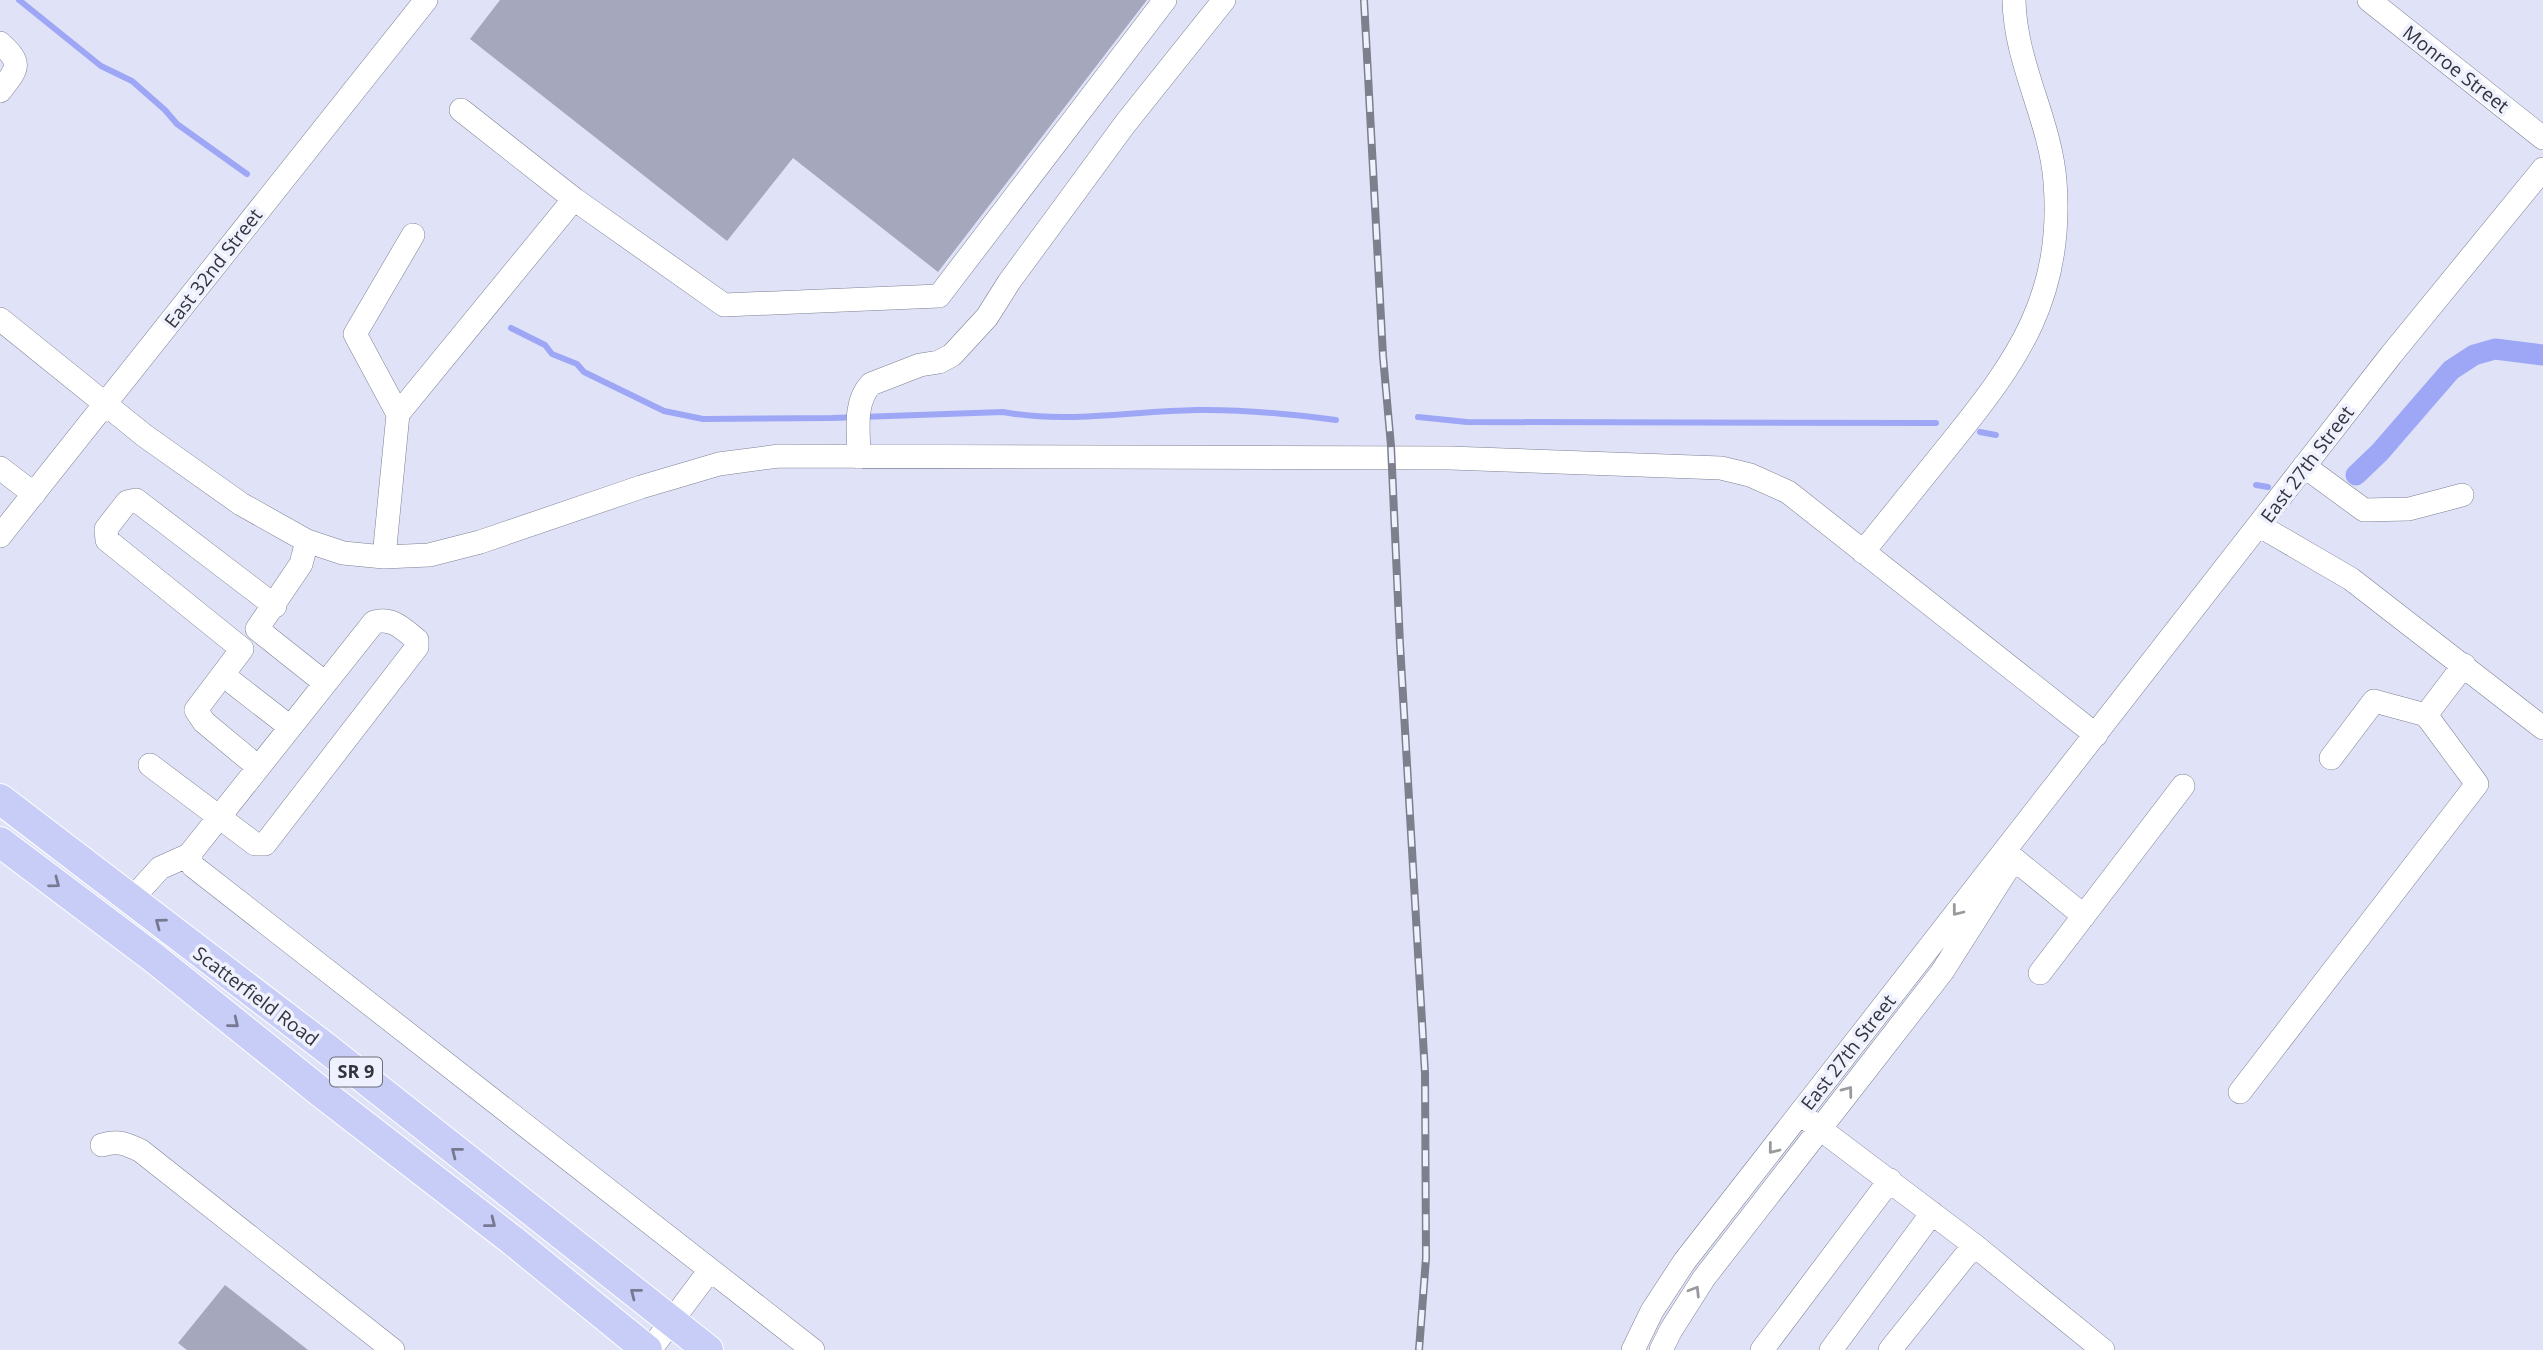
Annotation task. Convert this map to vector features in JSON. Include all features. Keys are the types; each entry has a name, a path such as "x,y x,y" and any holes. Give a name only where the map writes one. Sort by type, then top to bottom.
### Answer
{"main road":[{"name":"Scatterfield Road","path":"0,799 130,901 326,1048 708,1350"},
{"name":"Scatterfield Road","path":"0,842 154,958 648,1350"}],"street":[{"name":"East 32nd Street","path":"0,536 426,0"},
{"path":"461,110 574,199 724,305 939,296 1165,0"},
{"path":"859,457 862,396 871,384 920,365 939,362 952,355 976,329 1125,124 1224,0"},
{"path":"1863,552 1991,394 2019,352 2039,309 2048,278 2055,217 2055,179 2042,121 2021,59 2014,0"},
{"name":"Monroe Street","path":"2369,0 2543,138"},
{"path":"0,43 14,55 16,62 15,70 0,91"},
{"name":"East 27th Street","path":"1633,1350 1652,1311 1684,1262 2391,355 2543,169"},
{"path":"384,557 398,414 574,199"},
{"path":"398,414 355,334 413,235"},
{"path":"0,319 145,436 241,504 307,541 343,553 384,557 429,555 480,542 641,486 719,464 779,456 1450,458 1721,468 1750,475 1787,492 2096,735"},
{"path":"2304,466 2364,510 2409,509 2462,495"},
{"path":"0,468 34,494"},
{"path":"242,649 107,540 106,529 127,502 136,500 275,606"},
{"path":"2260,526 2351,579 2543,728"},
{"path":"258,767 204,722 196,710 275,606 301,564 307,541"},
{"path":"130,901 160,868 189,855 218,818 258,767 374,622 385,619 394,622 417,640 417,648 265,844 255,844 218,818 150,765"},
{"path":"257,629 325,683"},
{"path":"2426,715 2464,665"},
{"path":"223,675 290,727"},
{"path":"2240,1093 2477,784 2426,715 2374,701 2331,758"},
{"name":"East 27th Street","path":"1661,1350 1704,1278 1941,972 2075,762"},
{"path":"2040,973 2183,786"},
{"path":"189,855 193,866 813,1350"},
{"path":"2014,859 2084,916"},
{"path":"1801,1114 1974,1245 2103,1350"},
{"path":"102,1145 114,1142 128,1144 141,1152 393,1350"},
{"path":"1762,1350 1890,1180"},
{"path":"1830,1350 1932,1213"},
{"path":"1890,1350 1974,1245"},
{"path":"648,1350 710,1270"}],"building":[{"path":"500,0 1147,0 938,272 793,158 727,241 470,39"},
{"path":"225,1285 308,1350 187,1350 178,1343"}],"waterway":[{"path":"19,0 101,66 132,81 177,124 247,174"},
{"path":"511,328 545,345 552,354 577,364 584,372 664,411 703,419 1003,412 1075,417 1214,410 1266,412 1336,420"},
{"path":"2356,475 2380,452 2451,370 2474,355 2495,349 2543,355"},
{"path":"1418,417 1467,422 1936,423"},
{"path":"1980,432 1996,435"},
{"path":"2256,485 2268,487"}],"railway":[{"path":"1364,0 1425,1073 1426,1258 1419,1350"}]}
